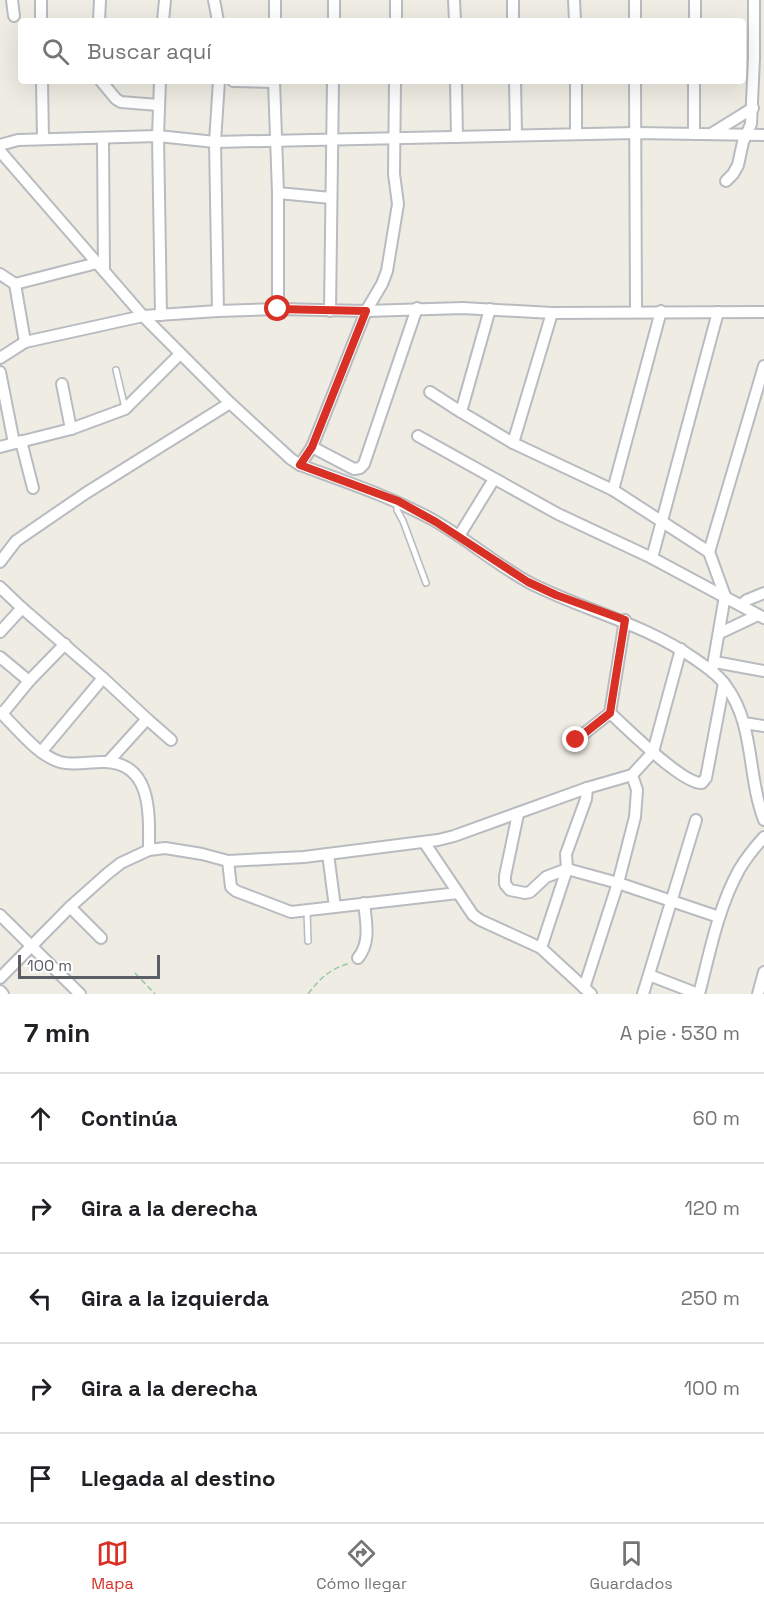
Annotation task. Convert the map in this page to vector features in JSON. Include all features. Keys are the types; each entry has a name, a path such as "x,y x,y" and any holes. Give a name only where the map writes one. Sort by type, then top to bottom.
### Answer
{"street":[{"path":"12,0 14,16"},
{"path":"41,0 41,18"},
{"path":"99,18 100,0"},
{"path":"163,18 165,0"},
{"path":"214,0 217,18"},
{"path":"275,0 275,18"},
{"path":"334,0 334,18"},
{"path":"396,0 396,18"},
{"path":"454,0 454,18"},
{"path":"513,0 513,18"},
{"path":"574,0 574,18"},
{"path":"635,0 635,18"},
{"path":"695,0 695,18"},
{"path":"726,181 734,174 738,165 753,108 754,0"},
{"path":"42,84 43,139"},
{"path":"104,84 116,99 122,102 158,105"},
{"path":"160,84 158,136 161,315"},
{"path":"218,311 215,142 219,84"},
{"path":"274,84 278,194 278,309"},
{"path":"330,310 333,84"},
{"path":"300,465 312,447 366,311 387,271 398,204 393,174 395,84"},
{"path":"456,84 457,137"},
{"path":"514,84 516,135"},
{"path":"576,84 576,134"},
{"path":"635,84 636,311"},
{"path":"693,134 694,84"},
{"path":"711,134 753,108"},
{"path":"0,145 18,140 158,136 215,142 276,142 635,133 764,135"},
{"path":"100,267 103,139"},
{"path":"0,151 143,316 291,459 300,465 398,501 459,536 528,582 556,595 625,620 713,666 764,671"},
{"path":"278,194 331,198"},
{"path":"15,284 100,267"},
{"path":"0,274 15,284 25,342"},
{"path":"312,447 354,469 364,464 417,308"},
{"path":"0,358 25,342 143,316 218,311 278,309 366,311 417,308 552,313 764,312"},
{"path":"460,412 490,309"},
{"path":"614,490 661,311"},
{"path":"652,558 718,312"},
{"path":"513,442 552,313"},
{"path":"0,447 71,429 125,409 180,354"},
{"path":"764,366 709,552 725,596 713,666 735,699 744,723 758,801 764,820"},
{"path":"0,372 4,405 33,488"},
{"path":"62,384 71,429"},
{"path":"430,392 513,442 614,490 709,552"},
{"path":"0,562 16,541 86,493 231,403"},
{"path":"418,436 558,514 652,558 761,616"},
{"path":"459,536 494,479"},
{"path":"0,587 171,740"},
{"path":"741,605 764,593"},
{"path":"0,632 22,608"},
{"path":"720,633 761,616"},
{"path":"576,740 610,713 625,620"},
{"path":"65,644 1,713 41,752 51,758 71,764 108,762 128,768 139,777 144,784 149,819 149,850"},
{"path":"0,978 70,907 121,863 149,850 171,849 228,861 304,857 424,842 454,836 632,774 653,752 681,649"},
{"path":"0,657 29,681"},
{"path":"41,752 103,678"},
{"path":"610,713 653,752 692,782 702,783 706,778 724,683"},
{"path":"108,762 147,719"},
{"path":"744,723 764,726"},
{"path":"424,842 473,915 541,948 588,991 637,806 637,790 632,774"},
{"path":"541,948 567,869 566,854 586,799 587,788"},
{"path":"518,814 505,876 507,887 520,892 530,892 546,877 567,869 618,883 719,917"},
{"path":"644,994 696,820"},
{"path":"649,975 699,994 719,917 738,871 764,837"},
{"path":"328,854 335,907"},
{"path":"228,861 231,887 282,910 307,911 458,893"},
{"path":"358,958 366,943 364,903"},
{"path":"70,907 101,938"},
{"path":"0,915 80,994"},
{"path":"758,994 764,973"}],"lane":[{"path":"117,370 125,409"},
{"path":"398,501 397,510 426,584"},
{"path":"307,911 308,941"}],"path":[{"path":"308,994 319,979 358,958"},
{"path":"135,973 155,994"}],"route":[{"path":"278,309 366,311 312,447 300,465 398,501 436,522 528,582 556,595 625,620 610,713 576,740"}]}
